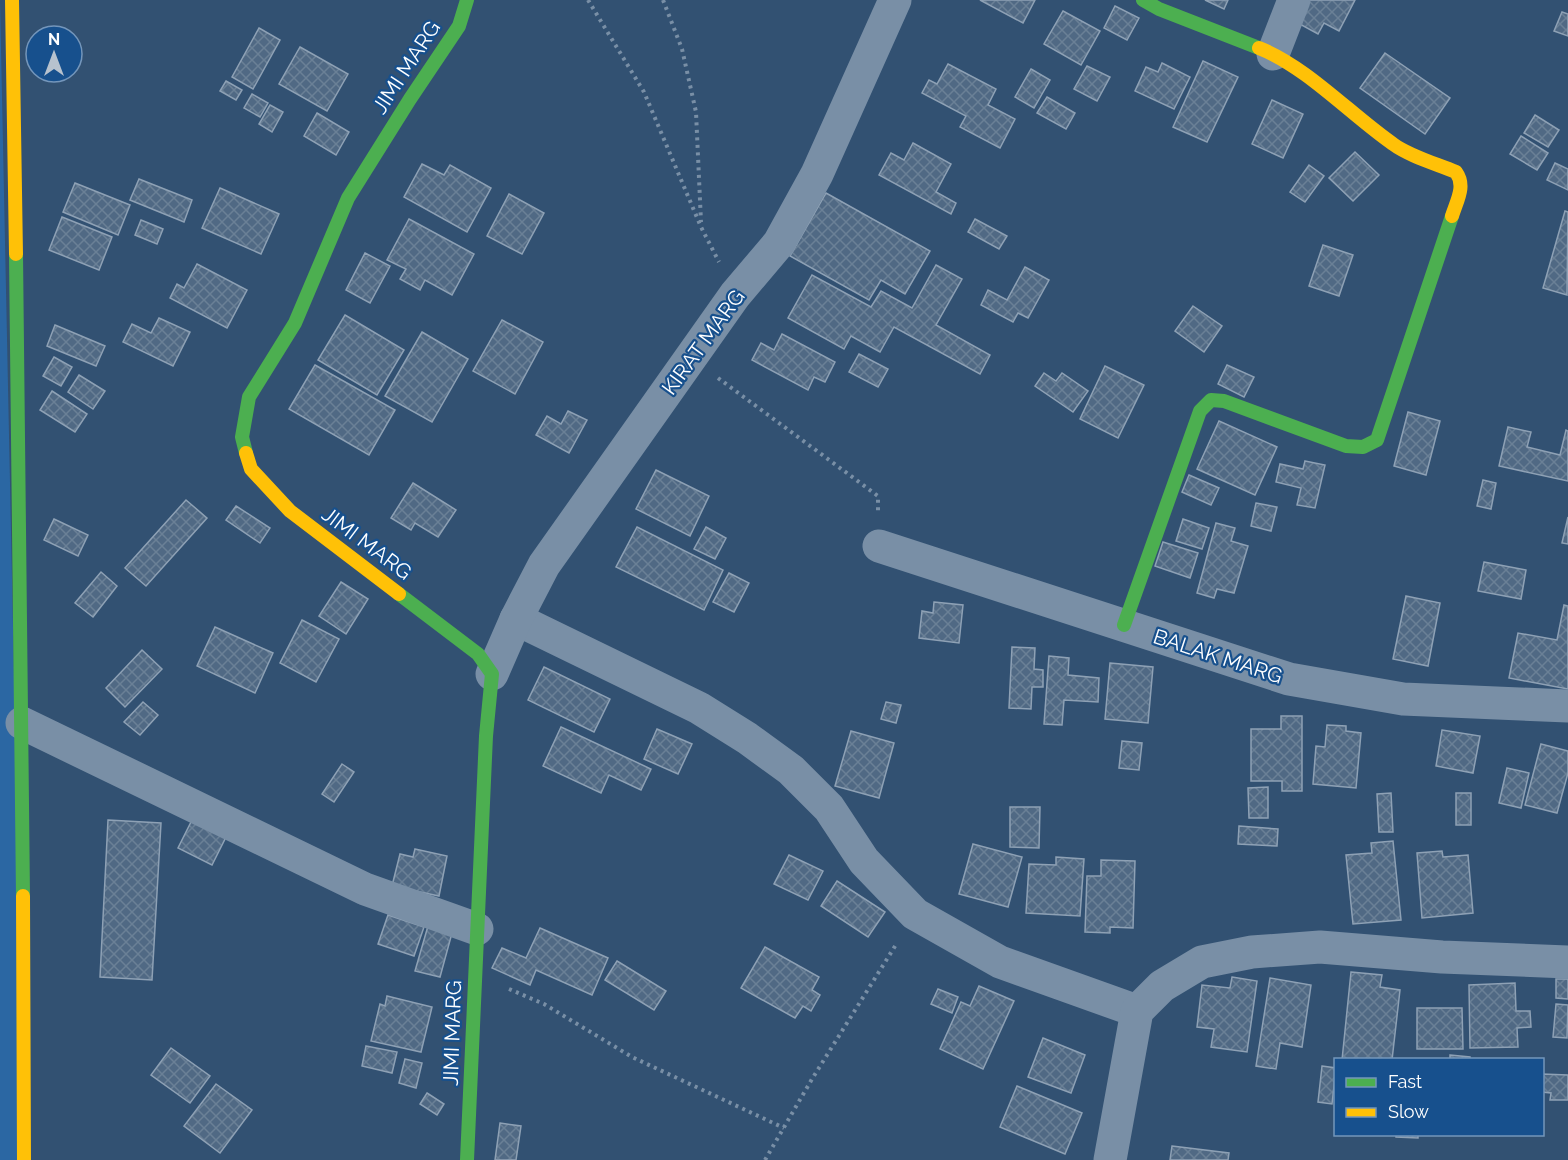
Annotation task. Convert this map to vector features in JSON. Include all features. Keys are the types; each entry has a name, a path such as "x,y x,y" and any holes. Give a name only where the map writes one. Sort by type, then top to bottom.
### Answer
{"street":[{"path":"12,0 22,723 24,1160"},
{"name":"JIMI MARG","path":"467,0 459,26 348,198 295,322 249,397 242,437 251,469 290,511 478,654 492,674 486,736 467,1160"},
{"name":"KIRAT MARG","path":"492,674 516,619 544,565 735,295 779,243 817,174 896,0"},
{"path":"1124,626 1200,411 1211,400 1224,401 1346,446 1361,448 1371,446 1377,440 1459,197 1461,179 1456,172 1395,146 1329,93 1273,54 1159,9 1143,0"},
{"path":"1273,54 1294,0"},
{"name":"BALAK MARG","path":"879,546 1289,679 1403,699 1568,706"},
{"path":"516,619 699,708 782,763 830,808 864,861 915,914 1000,962 1137,1011"},
{"path":"22,723 365,889 477,929"},
{"path":"1110,1160 1137,1011 1162,986 1202,962 1252,952 1320,947 1442,957 1568,962"}],"path":[{"path":"588,0 644,92 701,226 735,295"},
{"path":"663,0 682,50 696,112 701,226"},
{"path":"691,359 878,496 879,546"},
{"path":"765,1160 812,1079 915,914"},
{"path":"475,975 544,1004 632,1057 784,1128"}],"shaded area":[{"path":"0,0 24,1160 0,1160"}],"building":[{"path":"980,0 1035,0 1023,23"},
{"path":"1205,0 1228,0 1224,9"},
{"path":"1307,0 1355,0 1339,31 1324,23 1318,34 1296,22"},
{"path":"1115,6 1139,18 1127,40 1104,28"},
{"path":"1063,11 1100,31 1081,65 1044,44"},
{"path":"1562,12 1568,14 1568,36 1554,31"},
{"path":"259,28 280,40 253,89 232,77"},
{"path":"300,47 348,74 327,111 279,84"},
{"path":"1385,53 1450,98 1425,134 1360,88"},
{"path":"1203,61 1238,77 1207,142 1173,127"},
{"path":"1162,63 1190,77 1174,109 1135,91 1146,67 1158,72"},
{"path":"948,64 996,89 988,105 1015,119 1000,148 960,127 966,116 922,93 929,80 937,84"},
{"path":"1087,66 1110,77 1097,101 1074,89"},
{"path":"1031,69 1050,80 1034,108 1015,97"},
{"path":"226,81 242,90 236,100 220,91"},
{"path":"252,94 268,103 260,117 244,108"},
{"path":"1047,97 1075,113 1066,129 1037,113"},
{"path":"1272,100 1303,114 1283,158 1252,144"},
{"path":"270,105 283,112 272,132 259,124"},
{"path":"317,113 349,132 336,155 304,136"},
{"path":"1535,115 1559,130 1548,147 1524,133"},
{"path":"1521,136 1548,153 1537,170 1510,154"},
{"path":"913,143 951,164 936,192 956,203 951,214 879,175 891,153 904,160"},
{"path":"1355,152 1379,175 1353,201 1329,178"},
{"path":"1555,163 1568,169 1568,190 1547,180"},
{"path":"422,164 444,175 450,165 491,188 467,232 404,197"},
{"path":"1309,165 1324,176 1305,202 1290,192"},
{"path":"139,179 192,200 184,222 130,200"},
{"path":"75,183 130,205 118,235 63,212"},
{"path":"220,188 279,214 261,254 202,228"},
{"path":"826,193 930,251 905,294 881,280 869,300 790,256"},
{"path":"509,194 544,213 522,254 487,236"},
{"path":"1565,211 1568,212 1567,295 1543,288"},
{"path":"62,217 112,237 99,270 49,250"},
{"path":"409,219 474,254 452,295 425,280 420,290 400,279 406,269 387,260"},
{"path":"975,219 1007,236 999,249 968,232"},
{"path":"141,220 163,229 157,244 135,235"},
{"path":"1323,245 1353,255 1339,296 1309,286"},
{"path":"365,253 390,266 370,303 346,290"},
{"path":"197,264 247,290 227,328 170,298 177,284 184,288"},
{"path":"936,265 962,279 936,325 990,355 980,374 894,327 880,352 851,336 844,349 788,318 812,275 871,307 881,291 912,308"},
{"path":"1025,267 1049,280 1028,318 1018,313 1013,322 981,305 988,290 1007,300"},
{"path":"1193,306 1222,326 1204,352 1175,331"},
{"path":"345,315 404,350 377,395 318,360"},
{"path":"159,318 190,332 173,366 123,342 132,324 151,333"},
{"path":"502,320 543,342 515,394 473,371"},
{"path":"55,325 105,346 96,366 47,346"},
{"path":"422,332 468,359 432,422 385,396"},
{"path":"782,334 835,362 825,382 814,377 808,390 752,360 761,343 774,350"},
{"path":"859,354 888,369 878,387 849,372"},
{"path":"54,357 72,367 61,386 43,376"},
{"path":"315,365 395,410 369,455 289,409"},
{"path":"1227,365 1254,377 1244,397 1218,384"},
{"path":"1105,366 1144,385 1118,438 1080,419"},
{"path":"1044,373 1056,381 1062,373 1088,391 1073,412 1035,386"},
{"path":"79,375 105,391 93,409 68,392"},
{"path":"52,391 87,414 75,432 40,410"},
{"path":"568,411 587,420 569,453 536,435 547,416 561,424"},
{"path":"1408,412 1440,421 1426,475 1394,466"},
{"path":"1219,421 1277,447 1255,495 1197,469"},
{"path":"1508,427 1531,432 1527,447 1560,455 1566,430 1568,431 1568,481 1499,466"},
{"path":"1305,461 1325,465 1315,508 1297,505 1301,488 1276,482 1280,464 1303,469"},
{"path":"656,470 709,496 690,536 636,509"},
{"path":"1189,475 1219,488 1211,505 1182,492"},
{"path":"1483,480 1496,483 1491,509 1477,506"},
{"path":"413,483 456,510 438,537 415,523 411,530 391,518"},
{"path":"186,500 207,518 146,586 125,568"},
{"path":"1256,503 1277,507 1271,531 1251,526"},
{"path":"236,506 270,528 260,543 226,520"},
{"path":"1568,517 1568,544 1562,543"},
{"path":"54,519 88,535 78,556 44,540"},
{"path":"1183,519 1209,528 1202,549 1176,541"},
{"path":"1216,523 1235,528 1231,541 1248,546 1234,593 1217,589 1214,598 1197,593"},
{"path":"637,527 723,570 704,610 616,567"},
{"path":"706,527 726,538 715,559 694,549"},
{"path":"1163,542 1198,553 1190,578 1155,566"},
{"path":"1484,562 1526,570 1521,599 1478,591"},
{"path":"101,572 117,586 93,617 75,603"},
{"path":"729,573 749,583 734,612 713,602"},
{"path":"341,582 368,599 346,634 319,616"},
{"path":"1406,596 1440,603 1428,666 1393,659"},
{"path":"934,602 963,605 959,643 919,638 922,611 933,613"},
{"path":"1564,605 1568,606 1568,689 1509,678 1518,633 1557,640"},
{"path":"302,620 339,639 316,682 280,663"},
{"path":"215,627 273,653 255,693 197,666"},
{"path":"1012,647 1035,648 1034,669 1043,670 1043,687 1032,687 1031,709 1009,708"},
{"path":"142,650 162,669 125,707 106,688"},
{"path":"1049,656 1069,658 1068,675 1099,678 1098,702 1064,700 1062,725 1044,724"},
{"path":"1110,663 1153,667 1148,723 1105,719"},
{"path":"544,667 610,699 594,732 528,700"},
{"path":"143,702 158,715 140,735 124,722"},
{"path":"886,702 901,705 896,723 881,719"},
{"path":"1281,716 1302,716 1302,791 1282,791 1282,781 1251,781 1251,729 1281,729"},
{"path":"1327,725 1346,726 1346,731 1361,733 1356,788 1313,784 1316,746 1325,747"},
{"path":"561,727 651,769 641,790 609,775 601,793 543,766"},
{"path":"657,729 692,744 678,774 644,759"},
{"path":"1442,730 1480,736 1473,773 1436,766"},
{"path":"851,731 894,743 879,798 835,786"},
{"path":"1122,741 1142,743 1139,770 1119,768"},
{"path":"1541,744 1568,751 1568,773 1557,813 1525,805"},
{"path":"342,764 354,772 334,802 322,794"},
{"path":"1507,768 1529,773 1521,808 1499,803"},
{"path":"1268,787 1268,818 1249,818 1248,788"},
{"path":"1391,793 1393,832 1379,832 1377,794"},
{"path":"1456,793 1471,793 1471,825 1456,825"},
{"path":"1010,807 1040,807 1039,848 1010,847"},
{"path":"108,820 161,823 152,980 100,977"},
{"path":"192,820 226,837 212,865 178,848"},
{"path":"1239,826 1278,829 1277,846 1238,844"},
{"path":"1393,841 1401,920 1353,924 1346,855 1372,853 1371,843"},
{"path":"973,844 1022,857 1008,907 959,894"},
{"path":"415,849 447,856 439,896 392,886 400,854 413,857"},
{"path":"1442,851 1443,857 1468,855 1473,913 1422,918 1417,853"},
{"path":"789,855 823,871 808,900 774,884"},
{"path":"1056,857 1084,859 1080,916 1026,913 1029,864 1056,865"},
{"path":"1101,860 1135,861 1133,928 1110,927 1110,933 1085,932 1087,876 1101,876"},
{"path":"837,881 885,912 868,937 821,906"},
{"path":"388,915 424,927 414,956 378,944"},
{"path":"428,926 452,933 440,977 415,971"},
{"path":"540,928 608,958 592,995 536,970 530,985 492,968 502,948 526,958"},
{"path":"765,947 819,977 812,990 820,995 811,1011 803,1006 795,1018 741,988"},
{"path":"617,961 666,991 654,1010 605,980"},
{"path":"1351,972 1382,975 1380,987 1400,990 1392,1058 1342,1058"},
{"path":"1232,977 1257,981 1247,1052 1211,1047 1214,1029 1197,1027 1202,985 1230,988"},
{"path":"1270,978 1311,985 1302,1047 1280,1043 1276,1069 1256,1066"},
{"path":"1556,979 1568,979 1568,999 1556,998"},
{"path":"1515,983 1516,1011 1530,1011 1531,1027 1517,1028 1518,1047 1470,1048 1469,985"},
{"path":"979,986 1014,1001 983,1069 940,1049 961,1002 970,1006"},
{"path":"938,989 958,997 952,1013 931,1004"},
{"path":"387,996 432,1007 421,1052 371,1041 380,1004 385,1006"},
{"path":"1556,1004 1568,1005 1567,1038 1553,1037"},
{"path":"1417,1008 1462,1008 1463,1049 1417,1049"},
{"path":"1043,1038 1085,1055 1071,1093 1028,1077"},
{"path":"366,1046 397,1052 392,1073 362,1066"},
{"path":"171,1048 210,1076 190,1103 151,1075"},
{"path":"1450,1055 1470,1057 1470,1058 1450,1058"},
{"path":"405,1059 422,1063 416,1088 399,1083"},
{"path":"1322,1066 1334,1068 1332,1104 1318,1102"},
{"path":"1544,1074 1568,1075 1568,1100 1550,1100 1551,1093 1544,1092"},
{"path":"216,1084 252,1110 220,1153 184,1126"},
{"path":"1017,1086 1082,1113 1065,1154 1000,1127"},
{"path":"427,1093 444,1104 437,1115 420,1104"},
{"path":"500,1123 521,1126 516,1160 495,1160"},
{"path":"1418,1136 1418,1138 1396,1137"},
{"path":"1172,1146 1229,1153 1228,1160 1170,1160"}],"traffic: fast":[{"path":"246,453 242,437 249,397 295,323 348,198 459,26 467,0"},
{"path":"1143,0 1159,9 1259,48"},
{"path":"1124,625 1200,411 1211,400 1224,401 1346,446 1363,447 1377,440 1452,216"},
{"path":"16,254 23,896"},
{"path":"399,594 478,654 492,674 486,736 467,1160"}],"traffic: slow":[{"path":"12,0 16,254"},
{"path":"1259,48 1277,56 1311,79 1400,148 1456,172 1460,188 1452,216"},
{"path":"246,453 251,469 290,511 399,594"},
{"path":"23,896 24,1160"}]}
